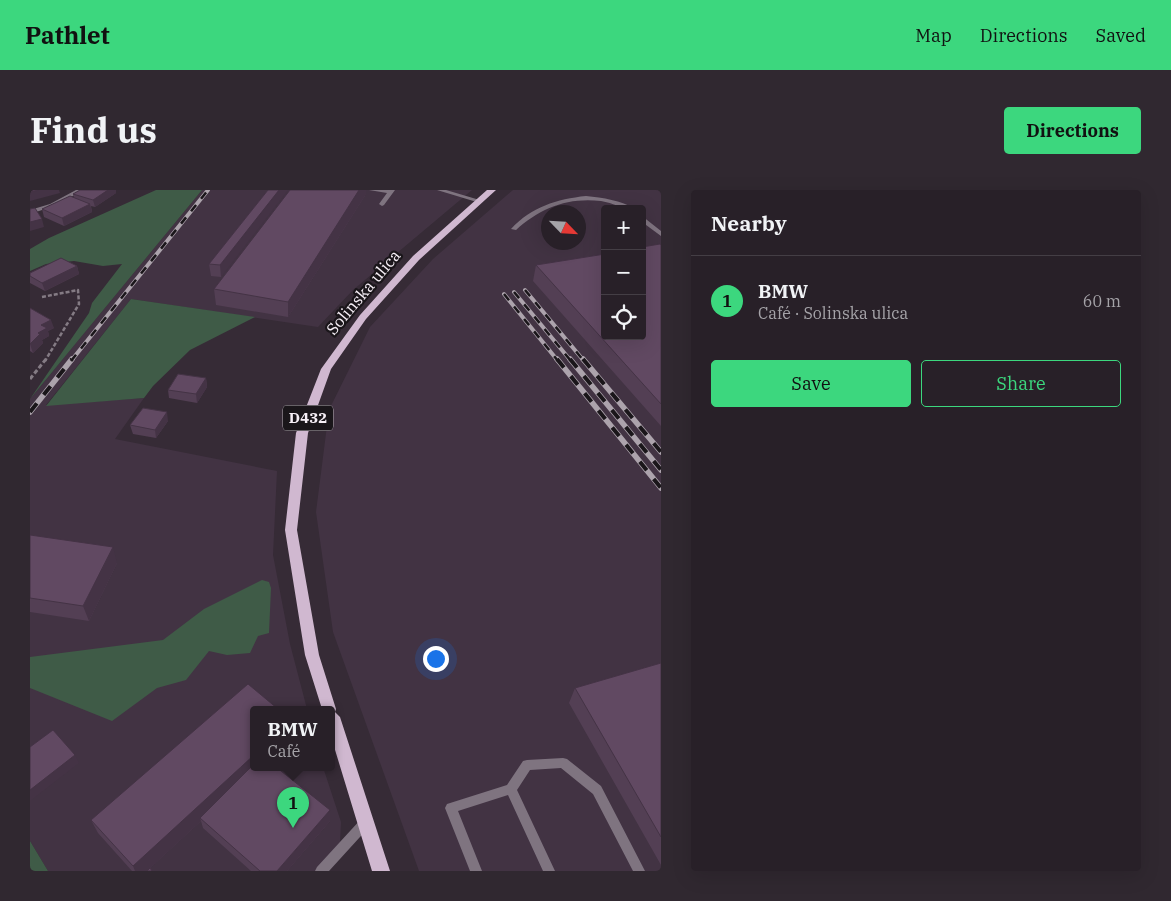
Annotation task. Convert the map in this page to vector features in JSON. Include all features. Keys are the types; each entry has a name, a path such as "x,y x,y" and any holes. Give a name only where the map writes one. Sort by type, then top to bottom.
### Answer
{"main road":[{"name":"Solinska ulica","path":"328,706 312,655 291,530 302,433 326,368 363,317 416,258 493,191"},
{"path":"335,726 381,871"}],"street":[{"path":"30,212 52,205 81,190"},
{"path":"514,229 522,220 547,202 565,195 588,192 609,194 626,205"},
{"path":"646,221 661,234"}],"lane":[{"path":"372,190 391,191"},
{"path":"440,190 480,201"},
{"path":"382,204 391,191"},
{"path":"476,871 451,808 511,789 527,765 563,764 596,790 639,871"},
{"path":"511,789 549,871"},
{"path":"321,871 366,822"}],"path":[{"path":"30,379 46,360 79,304 78,290 42,297"}],"shaded area":[{"path":"202,190 472,190 353,290 318,327 131,299 46,405 144,398 115,439 277,471 273,555 290,644 306,706 250,706 250,771 324,771 341,822 340,843 319,871 48,871 30,841 30,399"},
{"path":"513,190 661,190 661,871 419,871 333,632 316,512 329,410 370,327 433,259"}],"green space":[{"path":"156,190 202,190 30,399 89,313 92,303 122,264 103,266 74,261 46,264 30,271 30,249 49,238"},
{"path":"131,299 255,317 190,350 153,386 144,398 46,406"},
{"path":"262,580 269,582 271,588 269,633 258,636 250,653 227,655 209,651 186,680 157,688 112,721 30,688 30,657 163,640 204,609"},
{"path":"30,841 48,871 30,871"}],"building":[{"path":"80,190 108,190 93,200 73,194"},
{"path":"268,190 279,190 220,265 209,264"},
{"path":"290,190 359,190 288,302 214,289"},
{"path":"70,196 90,204 62,218 42,209"},
{"path":"35,208 42,219 30,222 30,209"},
{"path":"661,245 661,404 603,340 646,340 646,246"},
{"path":"601,255 601,337 536,265"},
{"path":"61,258 77,266 42,283 30,276 30,273"},
{"path":"30,308 51,320 41,325 47,328 38,333 40,334 30,344"},
{"path":"178,374 206,378 196,394 168,390"},
{"path":"143,408 167,412 155,430 130,425"},
{"path":"30,535 113,547 83,606 30,598"},
{"path":"661,663 661,837 575,688"},
{"path":"248,684 274,706 250,706 250,759 133,866 91,820"},
{"path":"53,730 75,755 30,790 30,747"},
{"path":"250,768 250,771 281,771 330,810 277,871 260,871 200,818"}],"railway":[{"path":"71,361 208,190"},
{"path":"525,290 584,361"},
{"path":"514,292 571,361"},
{"path":"504,294 558,361"},
{"path":"30,412 72,359"},
{"path":"557,359 661,488"},
{"path":"570,359 661,470"},
{"path":"583,359 661,452"}],"place":[{"name":"BMW","path":"293,828"}]}
